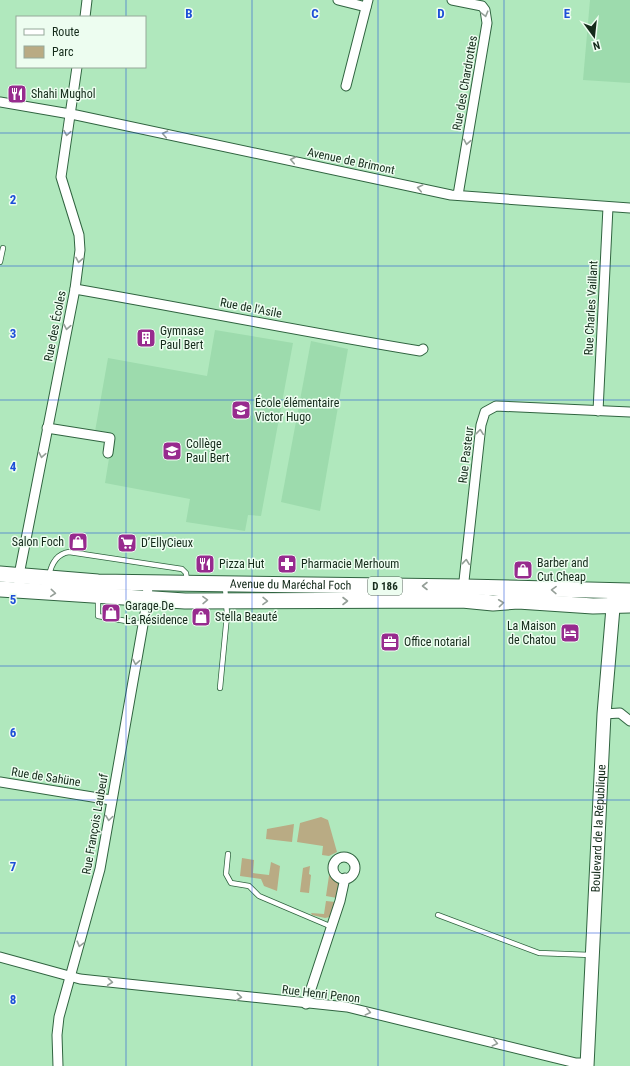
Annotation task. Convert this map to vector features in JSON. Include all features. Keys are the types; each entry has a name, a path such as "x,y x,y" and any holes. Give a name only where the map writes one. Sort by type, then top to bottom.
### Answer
{"main road":[{"name":"Avenue du Maréchal Foch","path":"0,574 18,583 98,589 148,584 225,584 463,594 614,598 630,592"},
{"name":"Avenue du Maréchal Foch","path":"0,589 18,583 49,577 147,599 306,602 463,594"},
{"name":"D 186","path":"614,598 630,598"},
{"name":"D 186","path":"614,598 630,605"}],"street":[{"path":"85,16 87,0"},
{"path":"338,0 367,4 346,86"},
{"name":"Rue des Chardrottes","path":"452,0 482,6 485,10 487,23 458,195"},
{"name":"Rue des Écoles","path":"18,583 75,289 80,250 80,235 61,177 77,68"},
{"name":"Avenue de Brimont","path":"0,102 70,114 458,195 630,208"},
{"name":"Rue Charles Vaillant","path":"598,411 608,207"},
{"name":"Rue de l'Asile","path":"75,289 420,351 423,348"},
{"name":"Rue Pasteur","path":"463,594 481,425 485,412 496,406 630,412"},
{"path":"47,428 110,438 108,453"},
{"name":"Rue François Laubeuf","path":"58,1066 57,1036 60,1016 66,987 72,977 100,869 147,599 148,584"},
{"name":"Boulevard de la République","path":"588,1065 604,714 614,598"},
{"path":"604,714 620,713 630,721"},
{"name":"Rue de Sahüne","path":"0,782 111,800"},
{"path":"306,1004 332,927 345,878"},
{"name":"Rue Henri Penon","path":"0,957 72,977 306,1004 347,1007 588,1065"}],"lane":[{"path":"0,262 3,248"},
{"path":"49,577 53,563 58,556 69,552 182,569 186,573 187,584"},
{"path":"220,688 227,615 225,584"},
{"path":"98,589 98,616 142,624"},
{"path":"228,854 226,874 231,883 249,886 259,896 332,927"},
{"path":"438,914 539,953 592,955"}],"shaded area":[{"path":"590,0 630,0 630,83 583,80"},
{"name":"Collège Paul Bert","path":"215,330 293,343 261,516 248,515 245,531 186,522 190,499 105,483 112,440 94,437 108,358 207,376"},
{"path":"311,341 348,349 320,511 281,502"}],"green space":[{"path":"321,817 328,820 337,852 329,856 322,855 323,846 297,842 300,823"},
{"path":"294,824 292,842 266,839 267,829"},
{"path":"242,858 254,860 253,873 269,875 271,862 280,866 277,891 264,886 261,879 240,876"},
{"path":"310,866 309,874 311,875 309,893 300,892 303,868"},
{"path":"330,869 334,879 339,882 337,898 326,896"},
{"path":"326,901 336,902 330,917 325,918 312,915 311,913 324,914"}],"place":[{"name":"Shahi Mughol","path":"17,94"},
{"name":"Gymnase Paul Bert","path":"146,338"},
{"name":"École élémentaire Victor Hugo","path":"241,410"},
{"name":"Collège Paul Bert","path":"172,451"},
{"name":"Salon Foch","path":"78,542"},
{"name":"D’EllyCieux","path":"127,543"},
{"name":"Pizza Hut","path":"205,564"},
{"name":"Pharmacie Merhoum","path":"287,564"},
{"name":"Barber and Cut Cheap","path":"523,570"},
{"name":"Garage De La Résidence","path":"111,613"},
{"name":"Stella Beauté","path":"201,617"},
{"name":"La Maison de Chatou","path":"570,633"},
{"name":"Office notarial","path":"390,642"}]}
